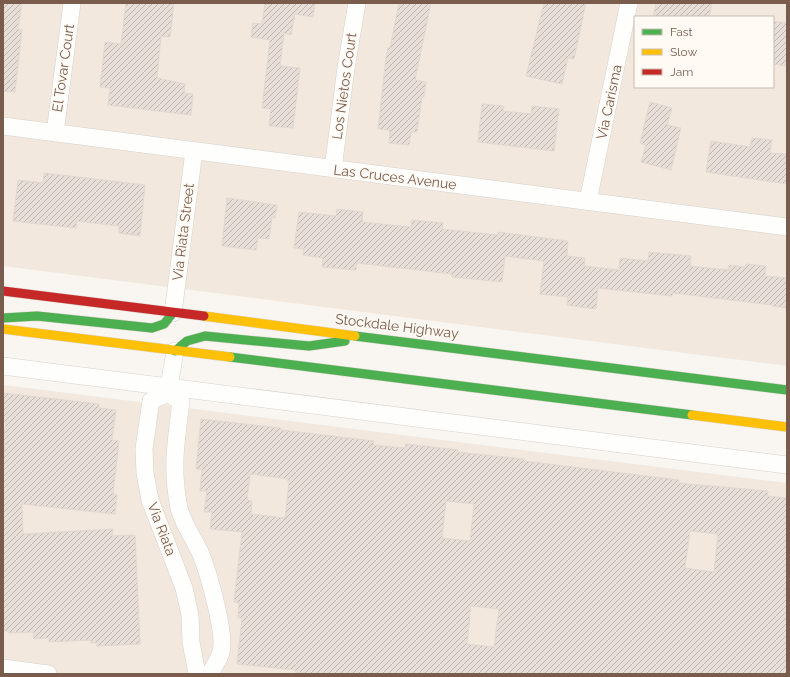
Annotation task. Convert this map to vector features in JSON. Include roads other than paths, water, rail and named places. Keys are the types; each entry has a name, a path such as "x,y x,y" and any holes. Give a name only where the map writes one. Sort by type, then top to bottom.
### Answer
{"main road":[{"name":"Stockdale Highway","path":"3,291 787,390"},
{"path":"3,318 37,316 152,328 162,326 169,320 173,313"},
{"path":"3,328 174,351 787,427"},
{"path":"174,351 182,342 200,336 309,346 372,337"},
{"path":"740,421 787,417"}],"street":[{"name":"El Tovar Court","path":"55,133 72,3"},
{"name":"Los Nietos Court","path":"333,169 357,3"},
{"name":"Via Carisma","path":"588,201 629,3"},
{"name":"Las Cruces Avenue","path":"3,126 787,227"},
{"name":"Via Riata Street","path":"173,313 194,151"},
{"path":"169,390 174,351"},
{"path":"3,366 169,390 787,465"},
{"name":"Via Riata","path":"197,674 191,642 190,615 184,588 150,500 145,473 144,449 151,400 169,390 181,402 173,459 175,484 180,510 200,553 214,598 220,625 221,652 210,674"},
{"path":"3,668 48,674"}]}
